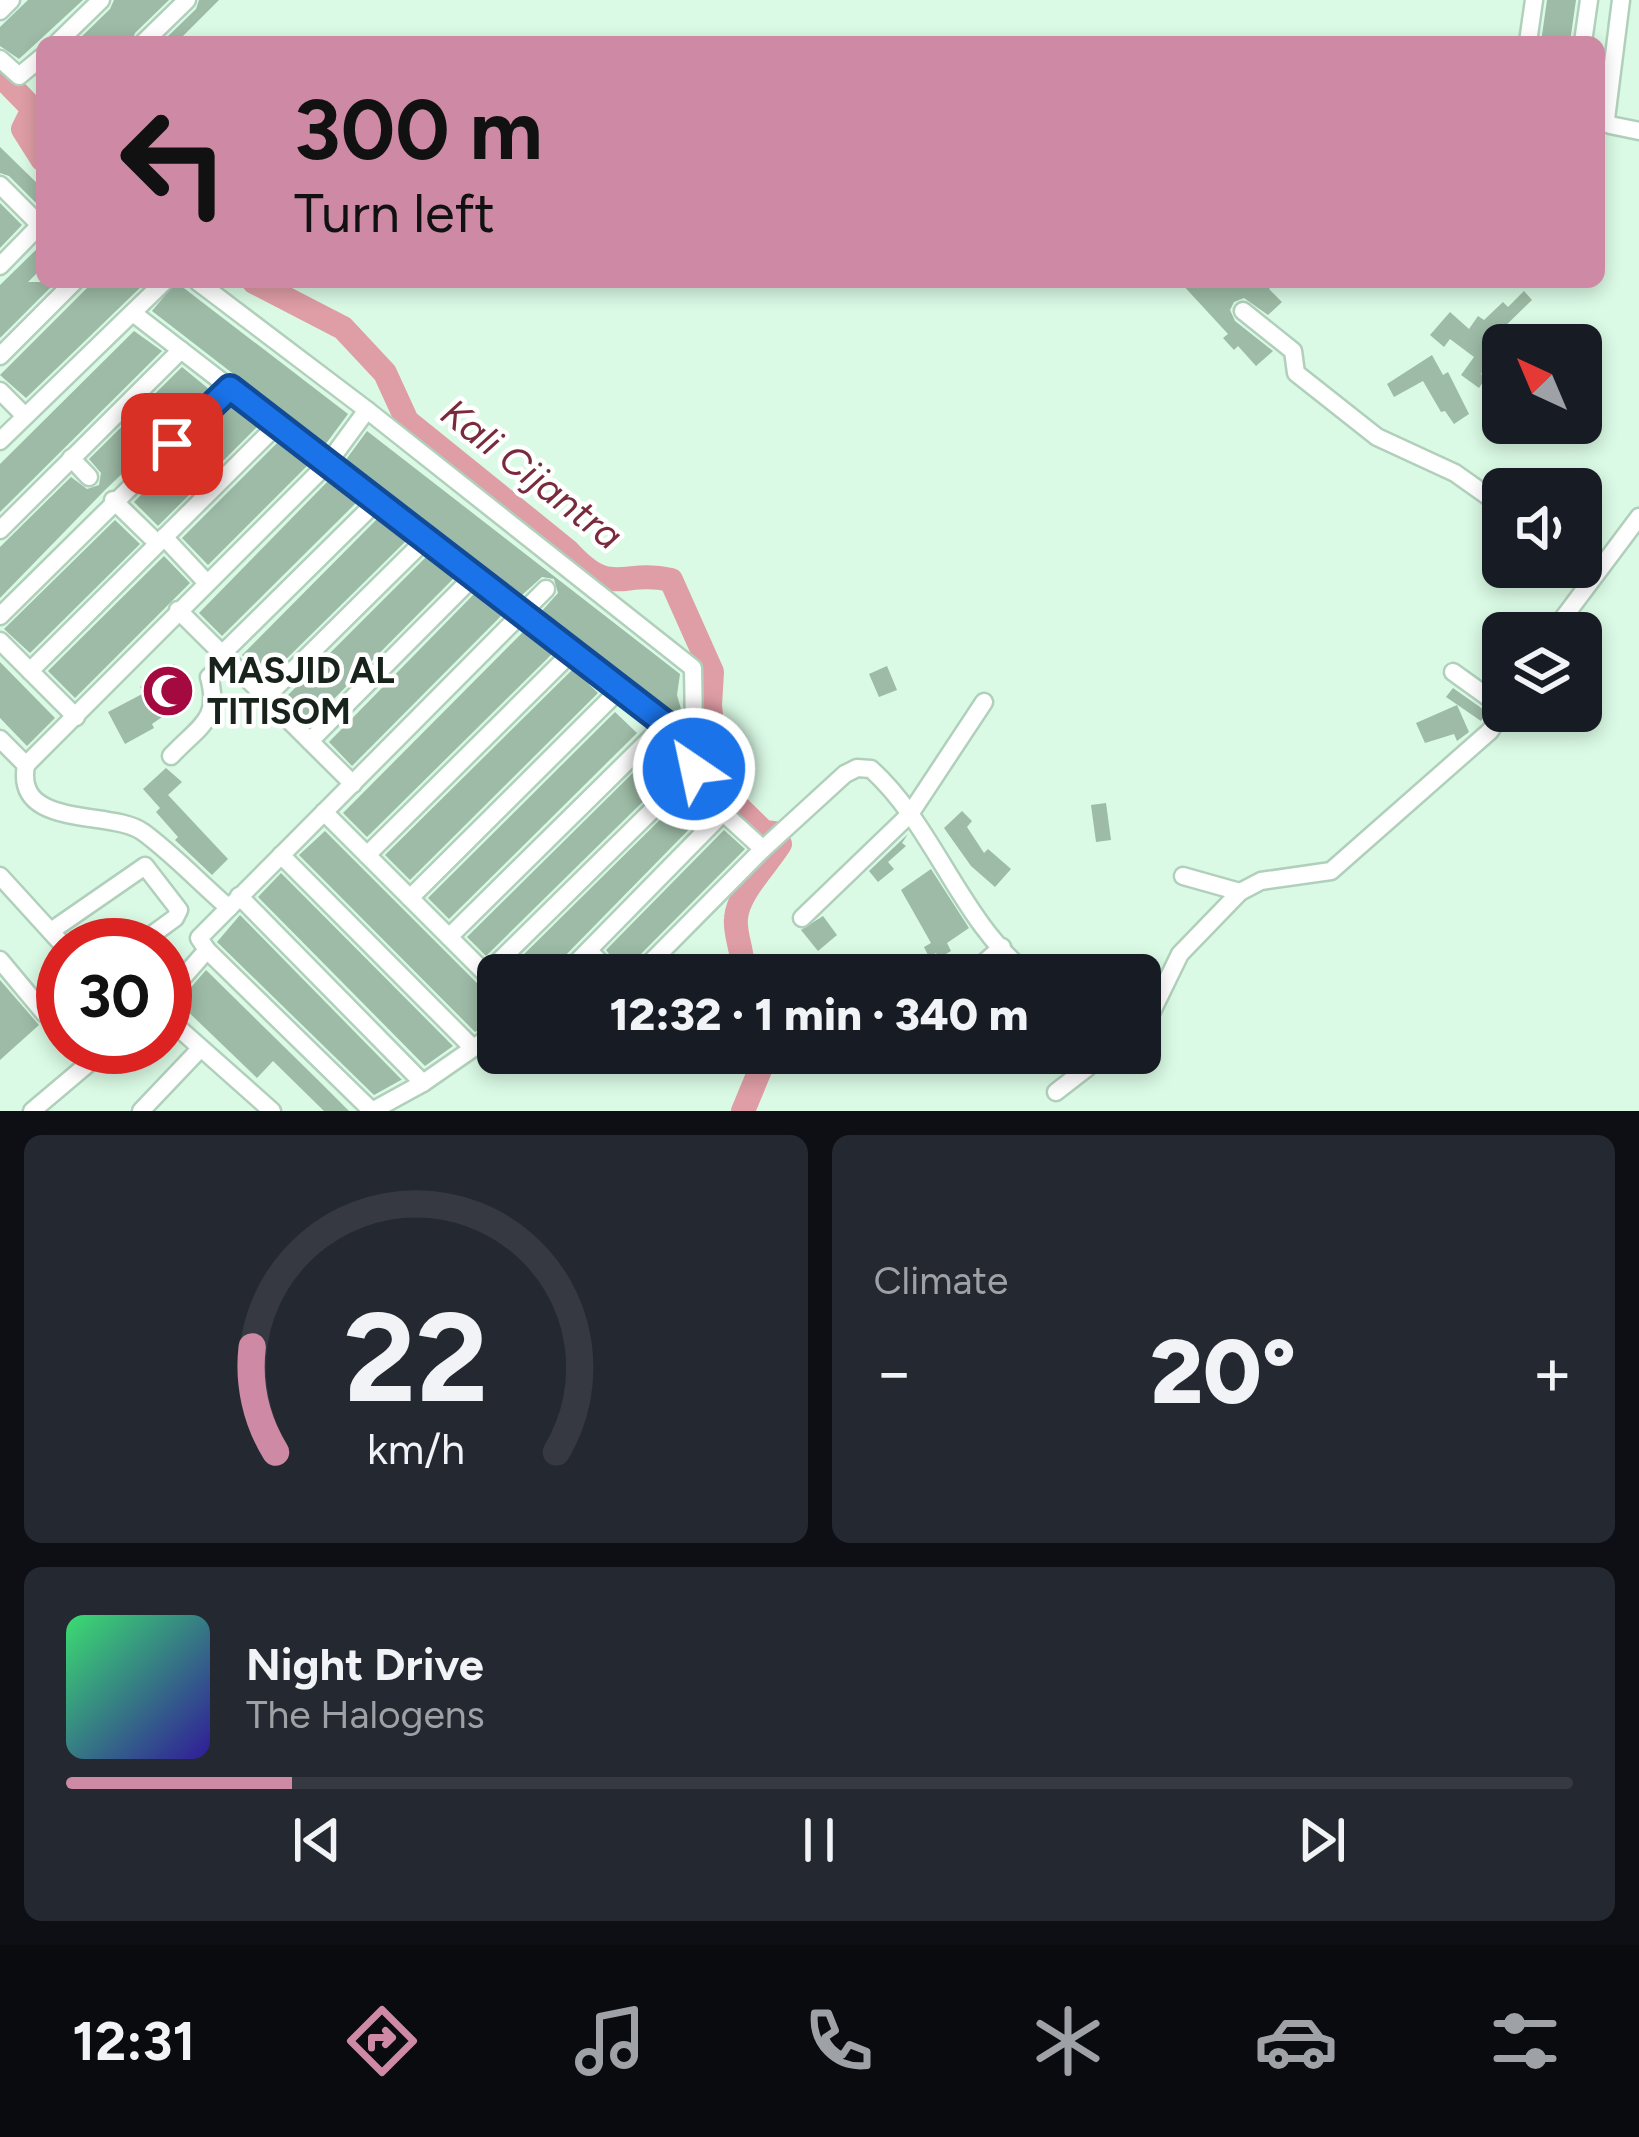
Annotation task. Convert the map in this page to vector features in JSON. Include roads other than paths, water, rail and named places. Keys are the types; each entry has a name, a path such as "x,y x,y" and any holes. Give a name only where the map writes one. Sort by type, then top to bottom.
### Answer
{"street":[{"path":"0,11 11,0"},
{"path":"64,36 101,0"},
{"path":"150,36 187,0"},
{"path":"1529,36 1534,0"},
{"path":"1583,36 1589,0"},
{"path":"1621,0 1606,119 1610,125 1639,130"},
{"path":"0,59 19,76 36,62"},
{"path":"0,185 36,221"},
{"path":"0,266 36,231"},
{"path":"0,356 68,288"},
{"path":"0,441 158,288"},
{"path":"206,288 692,668 694,787 766,846"},
{"path":"1243,311 1293,351 1296,373 1377,436 1455,473 1482,492"},
{"path":"133,313 694,746"},
{"path":"0,530 181,350"},
{"path":"0,616 230,388"},
{"path":"0,391 25,416"},
{"path":"367,410 328,463 26,765 23,780 45,806 70,817 141,831 234,902 423,1083"},
{"path":"30,671 158,537 278,424"},
{"path":"70,458 89,477"},
{"path":"113,500 206,583"},
{"path":"171,756 214,710 209,677 225,657 377,501"},
{"path":"1602,565 1639,517"},
{"path":"266,697 426,539"},
{"path":"310,741 475,576"},
{"path":"477,1045 372,1111 199,938 546,590"},
{"path":"178,610 353,784"},
{"path":"0,641 76,717"},
{"path":"367,855 572,652"},
{"path":"1453,672 1482,694"},
{"path":"410,898 620,689"},
{"path":"802,918 910,814 984,702"},
{"path":"449,937 665,724"},
{"path":"1161,993 1180,954 1240,892 1261,881 1331,871 1489,732"},
{"path":"0,739 26,765"},
{"path":"659,954 766,846 844,773 857,768 871,770 910,814 970,908 1009,954"},
{"path":"517,954 694,769"},
{"path":"324,812 477,965"},
{"path":"586,954 724,812"},
{"path":"281,855 473,1048"},
{"path":"81,918 145,866 178,910 174,918"},
{"path":"0,876 39,918"},
{"path":"1183,876 1240,892"},
{"path":"994,954 1002,947"},
{"path":"192,967 207,950"},
{"path":"589,951 592,954"},
{"path":"0,960 36,1003"},
{"path":"192,1042 272,1111"},
{"path":"141,1111 199,1049"},
{"path":"32,1111 75,1074"},
{"path":"1056,1092 1079,1074"}],"waterway":[{"name":"Kali Cijantra","path":"0,75 33,109 23,129 36,150"},
{"name":"Kali Cijantra","path":"266,288 343,328 385,373 407,421 583,566 606,578 671,580 712,672 710,705 718,787 764,832 774,833 780,844 738,909 741,954"},
{"name":"Kali Cijantra","path":"743,1111 758,1074"}],"place":[{"name":"MASJID AL TITISOM","path":"168,691"}]}
